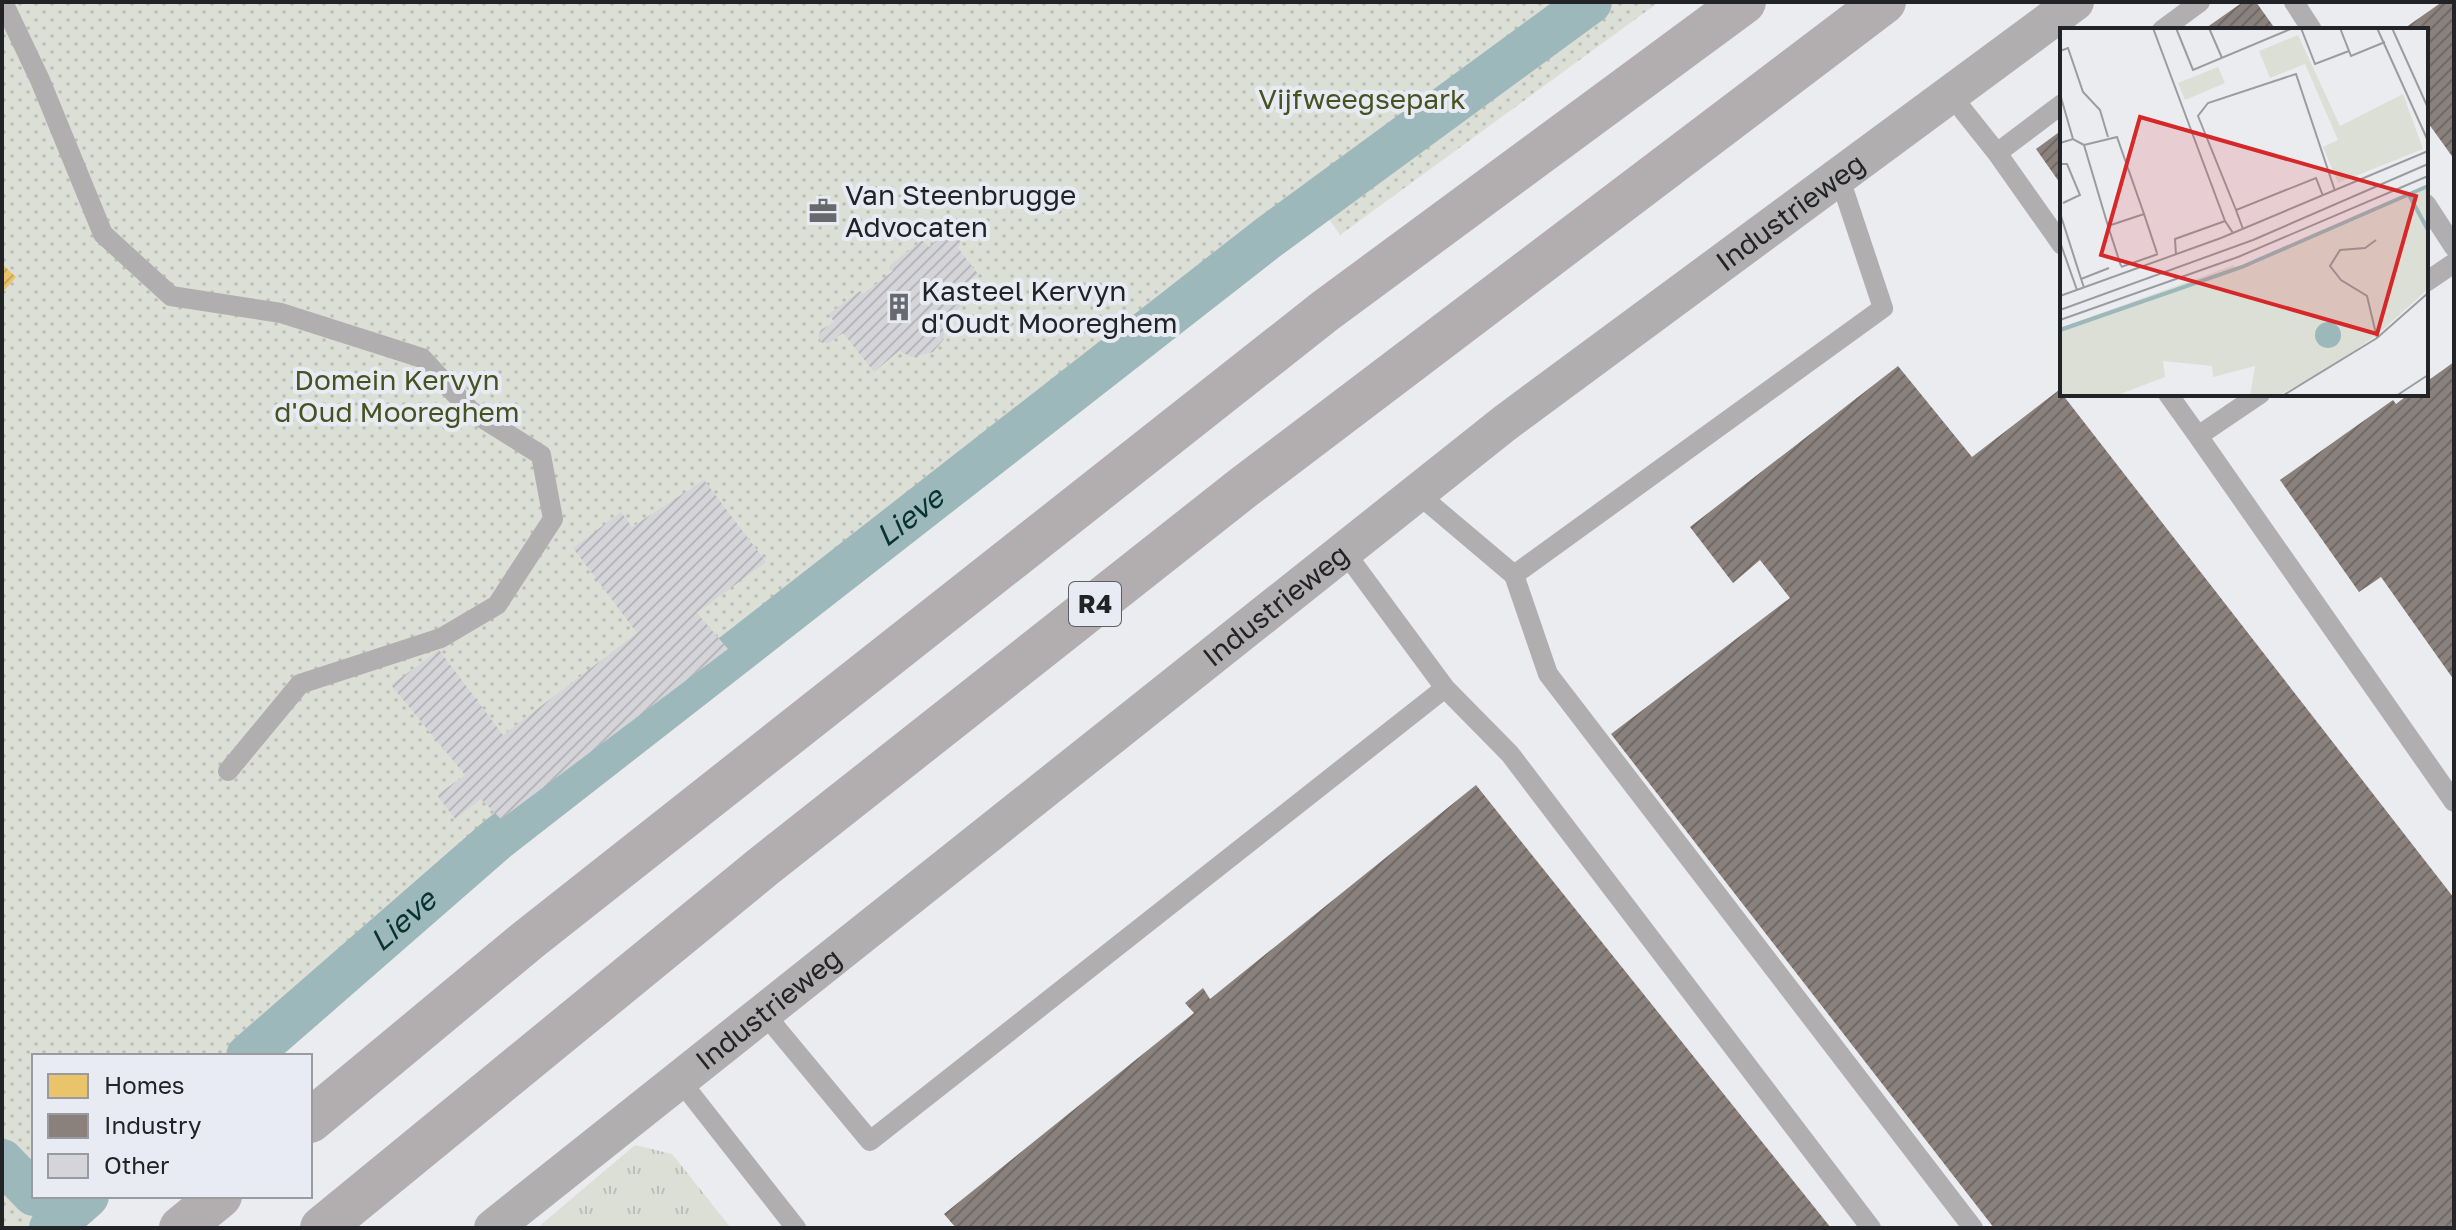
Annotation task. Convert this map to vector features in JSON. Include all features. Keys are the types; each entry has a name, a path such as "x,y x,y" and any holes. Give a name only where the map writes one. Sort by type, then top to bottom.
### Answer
{"highway":[{"path":"312,1119 528,940 1312,321 1744,2"},
{"name":"R4","path":"322,1228 752,876 1244,487 1884,2"},
{"path":"181,1228 218,1198"}],"street":[{"name":"Industrieweg","path":"493,1228 1505,423 2075,2"}],"lane":[{"path":"3,2 40,80 103,234 171,296 281,313 422,358 471,411 541,455 553,519 497,605 441,638 300,684 228,771"},
{"path":"2165,28 2200,2"},
{"path":"2294,2 2311,28"},
{"path":"1950,94 1997,153 2060,242"},
{"path":"1997,153 2060,106"},
{"path":"1514,575 1883,308 1839,176"},
{"path":"2428,207 2454,247"},
{"path":"2428,281 2454,263"},
{"path":"2169,396 2454,802"},
{"path":"2198,436 2257,396"},
{"path":"1417,493 1514,575 1548,674 1973,1228"},
{"path":"1344,551 1445,688 1510,754 1871,1228"},
{"path":"763,1012 870,1141 1445,688"},
{"path":"679,1079 796,1228"}],"green space":[{"name":"Domein Kervyn d'Oud Mooreghem","path":"2,2 1659,2 1340,235 1308,189 1153,303 495,820 226,1054 32,1054 32,1198 64,1198 30,1228 2,1228"},
{"path":"635,1145 672,1154 731,1228 537,1228"}],"building: Homes":[{"path":"2,264 16,277 2,293"}],"building: Industry":[{"path":"2243,2 2256,2 2275,28 2206,28"},
{"path":"2442,2 2454,2 2454,159 2428,123 2428,28 2405,28"},
{"path":"2060,131 2060,183 2036,149"},
{"path":"2454,362 2454,680 2381,577 2359,592 2280,480 2393,400 2396,404 2406,396 2428,396 2428,381"},
{"path":"1898,366 1972,457 2059,390 2060,396 2064,396 2454,898 2454,1228 1994,1228 1611,734 1790,598 1760,560 1733,583 1690,527"},
{"path":"1476,785 1831,1228 956,1228 944,1214 1194,1013 1185,1003 1203,988 1210,999"}],"building: Other":[{"name":"Kasteel Kervyn d'Oudt Mooreghem","path":"956,229 963,236 958,248 978,274 961,287 970,300 943,320 944,339 933,352 912,357 899,351 874,372 843,333 829,343 822,343 818,336 821,330 834,322 829,314 893,271 889,266 922,240 929,247 947,231"},
{"path":"704,480 766,562 697,613 728,649 501,819 481,799 455,819 437,795 465,775 391,685 439,650 503,735 637,633 573,548 621,512 632,527"}],"waterway":[{"name":"Lieve","path":"250,1054 497,839 1269,237 1590,2"},
{"path":"2,1161 32,1192"},
{"name":"Lieve","path":"51,1228 85,1198"}],"place":[{"name":"Van Steenbrugge Advocaten","path":"823,211"},
{"name":"Kasteel Kervyn d'Oudt Mooreghem","path":"899,307"}],"park label":[{"name":"Vijfweegsepark","path":"1362,99"}]}
